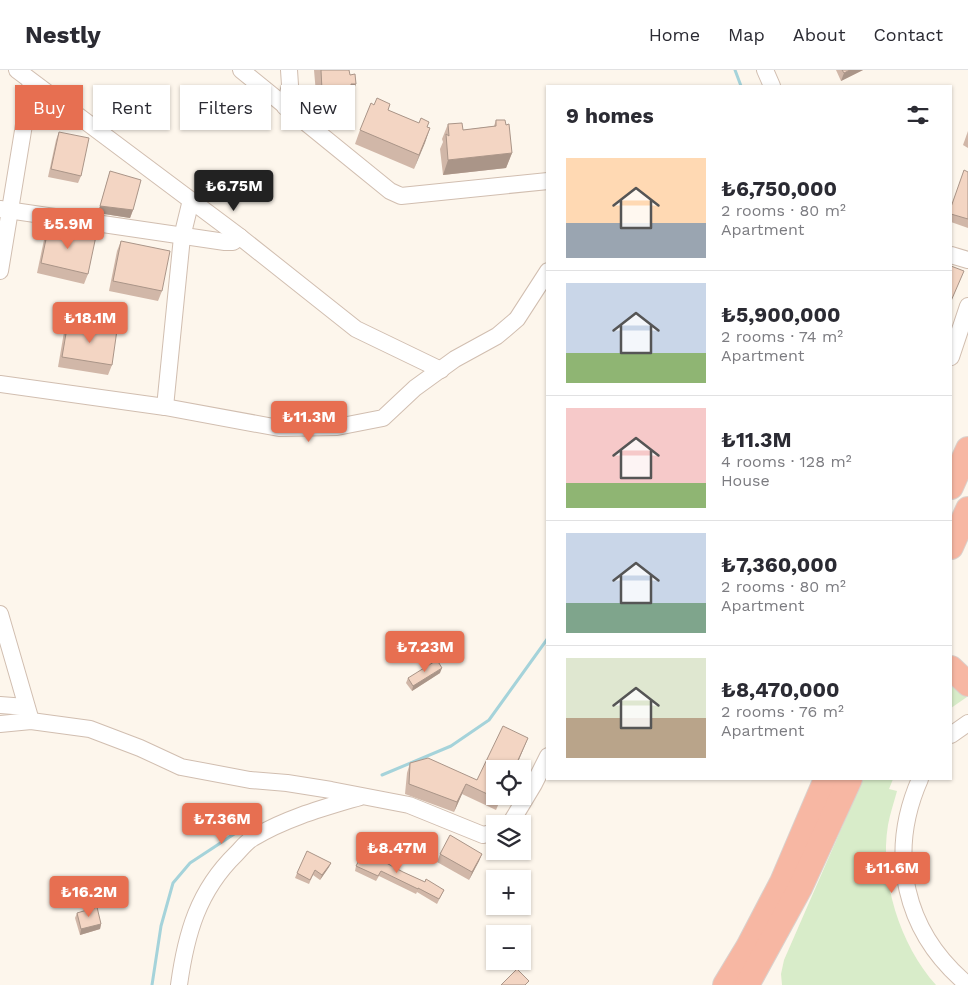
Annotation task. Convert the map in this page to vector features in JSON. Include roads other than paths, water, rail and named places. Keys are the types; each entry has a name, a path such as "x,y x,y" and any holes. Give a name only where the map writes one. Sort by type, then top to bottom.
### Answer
{"highway":[{"path":"952,485 968,449"},
{"path":"952,545 968,509"},
{"path":"952,669 968,684"},
{"path":"747,985 782,882 826,780"},
{"path":"725,985 758,949 804,880 850,780"},
{"path":"711,985 724,969 758,949"},
{"path":"758,949 768,985"}],"street":[{"path":"17,70 240,237 356,330 441,370"},
{"path":"241,70 281,104"},
{"path":"289,70 289,85"},
{"path":"765,70 772,85"},
{"path":"0,271 5,210 31,82"},
{"path":"314,130 390,191 401,196 546,181"},
{"path":"165,408 182,237 191,200"},
{"path":"5,210 225,242 234,242 240,237"},
{"path":"952,255 968,260"},
{"path":"0,384 165,408 279,428 338,427 383,418 415,388 455,359 497,336 517,319 546,274"},
{"path":"952,354 968,306"},
{"path":"0,614 29,714"},
{"path":"0,705 90,729 140,748 181,767 409,805 483,835 486,834"},
{"path":"0,724 29,714"},
{"path":"952,734 968,723"},
{"path":"515,815 546,760"},
{"path":"920,780 912,796 903,844 903,867 907,890 914,913 926,938 956,975 968,985"},
{"path":"179,985 192,922 209,886 227,863 250,840 270,828 295,817 362,796"}],"waterway":[{"path":"735,70 741,85"},
{"path":"382,775 451,746 489,720 546,641"},
{"path":"152,985 161,926 173,883 190,863 257,819"}]}
